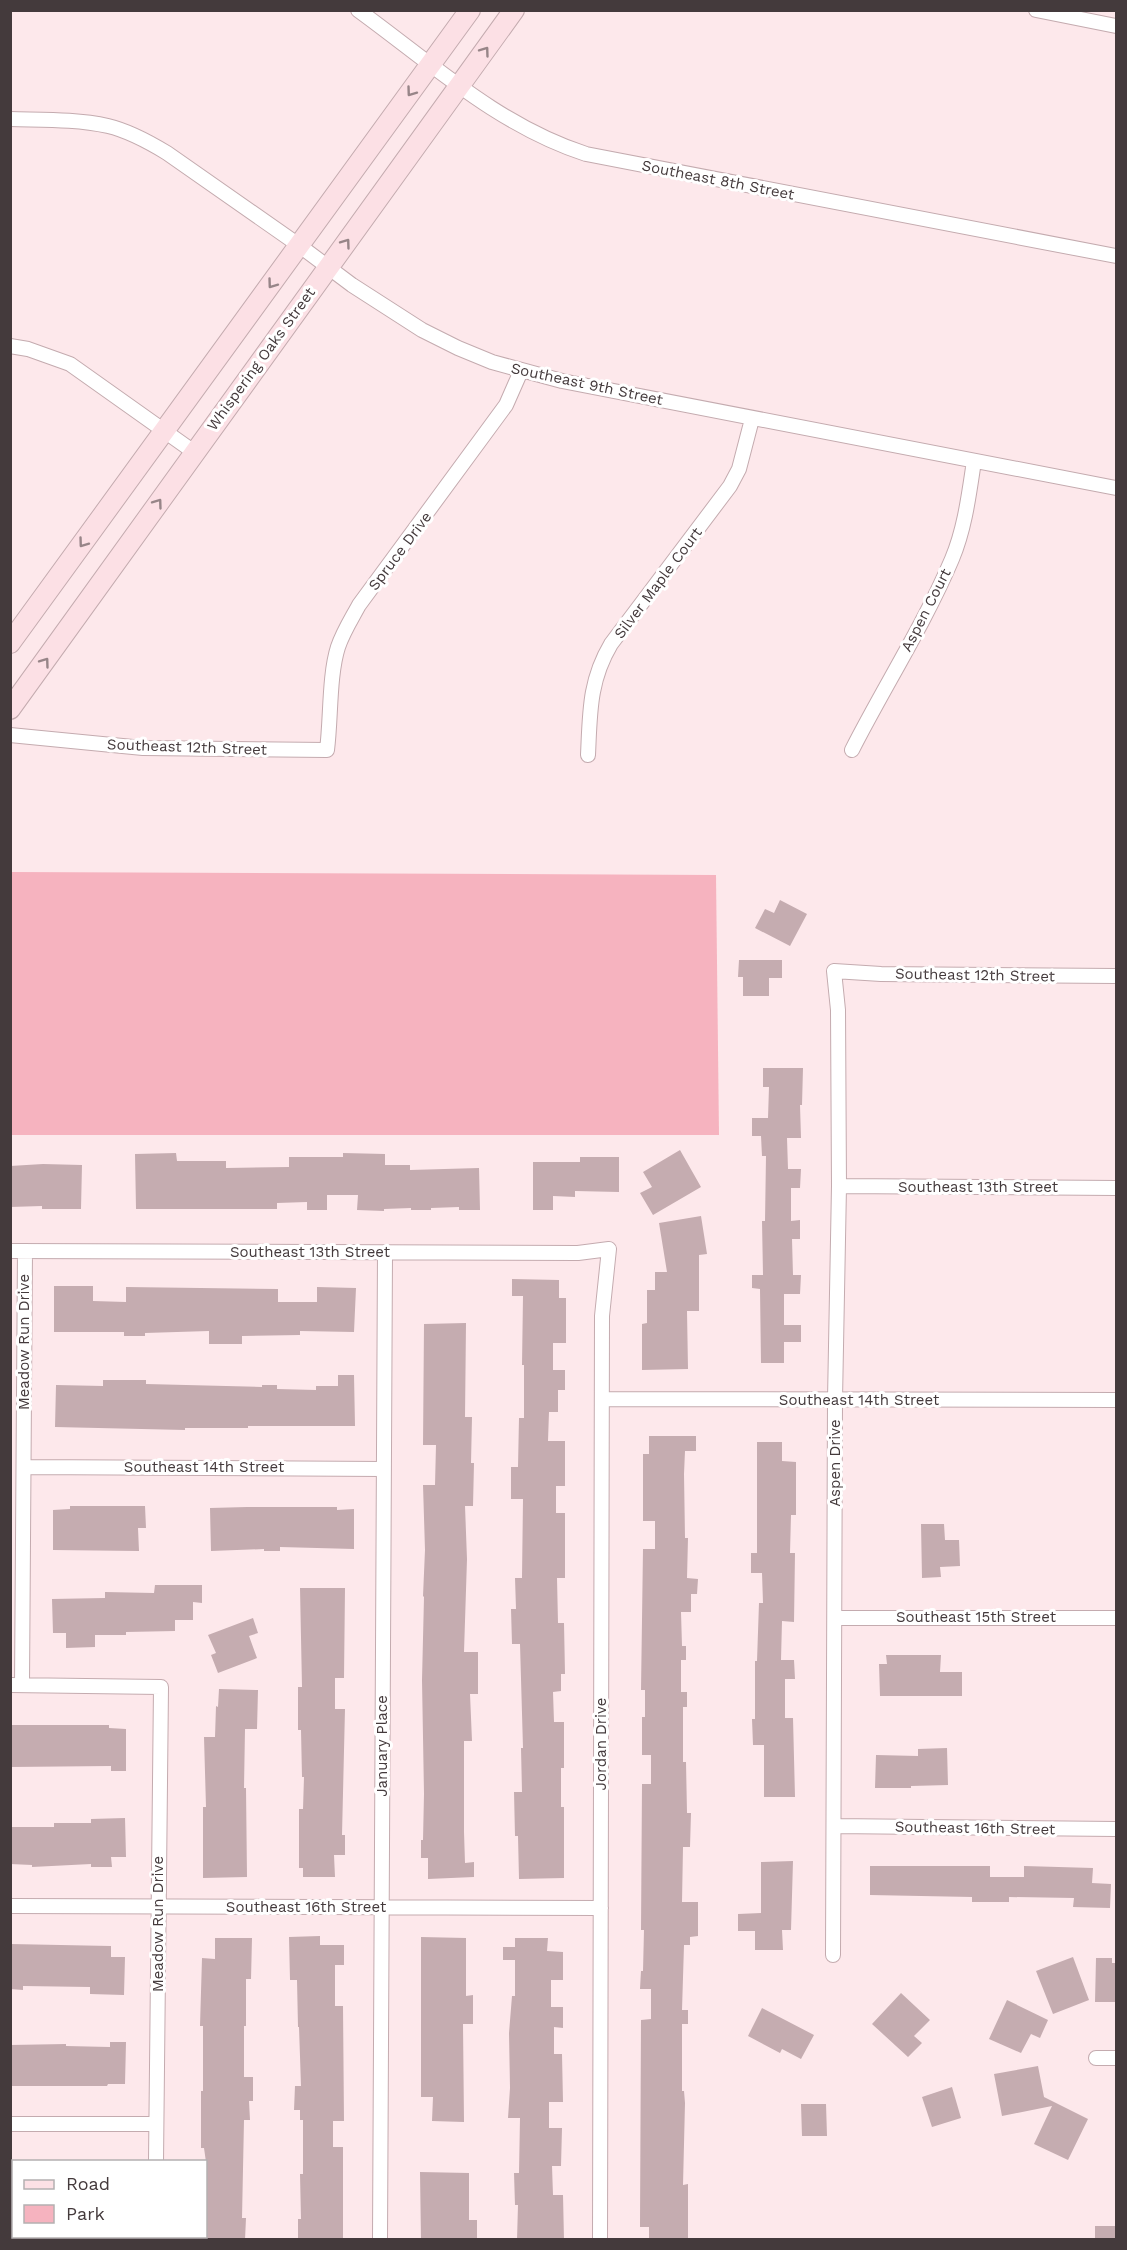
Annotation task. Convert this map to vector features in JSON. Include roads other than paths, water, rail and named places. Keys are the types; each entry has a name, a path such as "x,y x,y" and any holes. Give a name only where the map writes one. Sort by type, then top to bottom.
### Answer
{"street":[{"name":"Southeast 8th Street","path":"358,10 480,102 518,125 569,149 608,160 1116,256"},
{"path":"10,644 470,10"},
{"name":"Whispering Oaks Street","path":"10,709 514,10"},
{"path":"1036,10 1116,26"},
{"name":"Southeast 9th Street","path":"10,119 86,122 110,127 149,143 167,153 388,310 458,348 521,371 752,419 1116,488"},
{"path":"10,346 28,349 70,364 194,452"},
{"name":"Spruce Drive","path":"327,750 334,662 346,628 359,605 506,405 521,371"},
{"name":"Silver Maple Court","path":"588,755 592,689 603,658 611,644 730,486 739,469 752,419"},
{"name":"Aspen Court","path":"852,750 928,608 952,558 966,511 974,461"},
{"name":"Southeast 12th Street","path":"10,735 143,748 327,750"},
{"name":"Southeast 12th Street","path":"834,971 881,974 1116,976"},
{"name":"Aspen Drive","path":"833,1955 835,1400 839,1186 838,1010 834,971"},
{"name":"Southeast 13th Street","path":"839,1186 1116,1188"},
{"name":"Southeast 13th Street","path":"18,1251 578,1253 609,1250"},
{"name":"Jordan Drive","path":"600,2240 602,1316 609,1250"},
{"name":"Meadow Run Drive","path":"18,1251 24,1467 16,1685 161,1687 156,2160"},
{"name":"January Place","path":"380,2240 385,1253"},
{"name":"Southeast 14th Street","path":"602,1399 1116,1400"},
{"name":"Southeast 14th Street","path":"24,1467 384,1468"},
{"name":"Southeast 15th Street","path":"836,1618 1116,1618"},
{"name":"Southeast 16th Street","path":"834,1826 1116,1829"},
{"name":"Southeast 16th Street","path":"10,1906 601,1908"},
{"path":"1096,2058 1116,2058"},
{"path":"10,2124 156,2124"}]}
